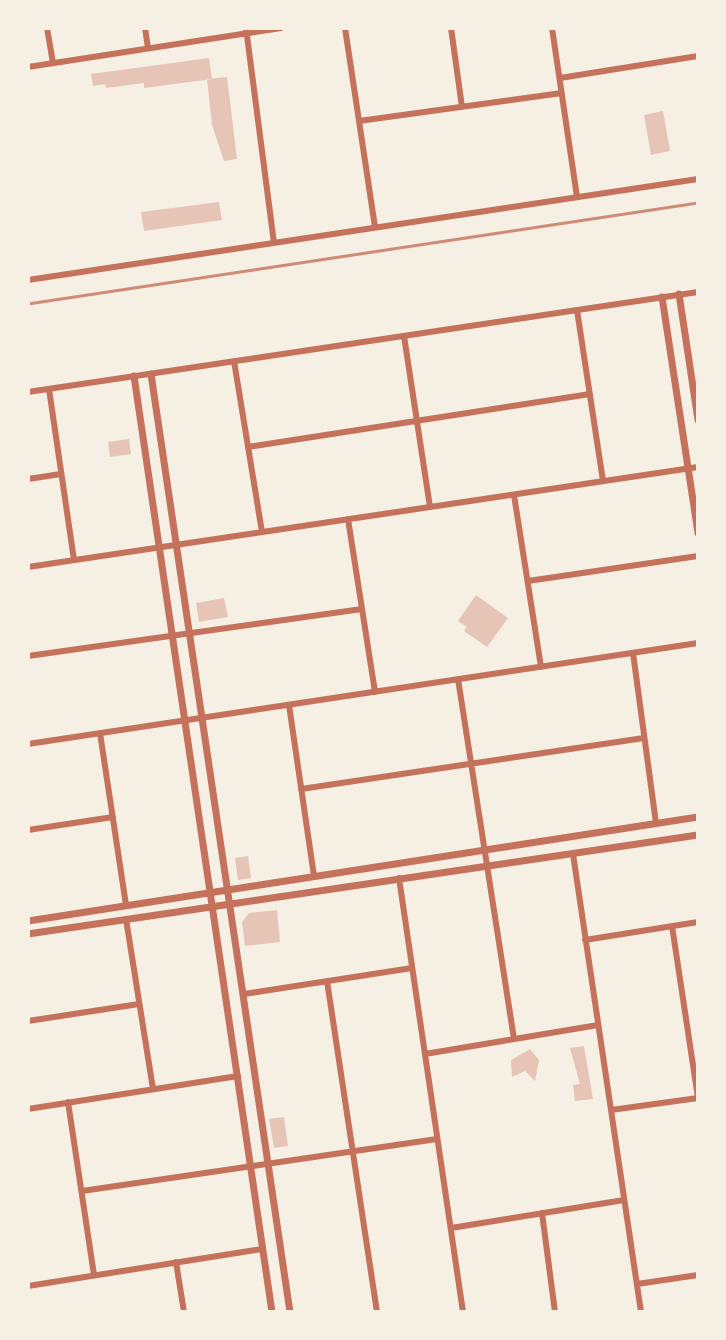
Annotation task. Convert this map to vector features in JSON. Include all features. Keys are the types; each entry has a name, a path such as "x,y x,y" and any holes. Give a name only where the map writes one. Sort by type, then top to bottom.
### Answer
{"street":[{"path":"47,28 53,63"},
{"path":"145,28 148,48"},
{"path":"28,67 281,28"},
{"path":"345,28 375,227"},
{"path":"451,28 462,107"},
{"path":"552,28 577,197"},
{"path":"246,31 274,243"},
{"path":"560,78 698,56"},
{"path":"359,121 562,93"},
{"path":"28,280 698,179"},
{"path":"28,392 698,292"},
{"path":"679,294 698,420"},
{"path":"662,297 698,533"},
{"path":"577,310 603,481"},
{"path":"404,336 430,507"},
{"path":"234,361 262,532"},
{"path":"151,374 177,545 185,720 238,1076 256,1167 262,1249 272,1312"},
{"path":"134,376 158,547 203,718 290,1312"},
{"path":"49,389 74,560"},
{"path":"248,447 590,394"},
{"path":"28,567 698,467"},
{"path":"28,479 61,474"},
{"path":"514,495 541,667"},
{"path":"348,519 375,692"},
{"path":"528,581 698,556"},
{"path":"28,656 362,609"},
{"path":"28,744 698,643"},
{"path":"633,653 656,823"},
{"path":"458,679 514,1039"},
{"path":"289,705 314,876"},
{"path":"100,733 126,905"},
{"path":"301,789 644,738"},
{"path":"28,830 113,817"},
{"path":"28,934 399,878 656,823 698,817"},
{"path":"28,921 314,876 485,858 573,854 698,835"},
{"path":"573,854 641,1312"},
{"path":"399,878 462,1312"},
{"path":"126,919 153,1089"},
{"path":"585,940 698,922"},
{"path":"611,1110 698,1098 672,926"},
{"path":"244,994 412,968"},
{"path":"327,981 377,1312"},
{"path":"28,1021 139,1004"},
{"path":"425,1054 598,1025"},
{"path":"28,1109 238,1076"},
{"path":"68,1102 94,1275"},
{"path":"82,1191 437,1139"},
{"path":"451,1228 624,1200"},
{"path":"542,1213 555,1312"},
{"path":"28,1286 262,1249"},
{"path":"176,1262 184,1312"},
{"path":"637,1284 698,1275"}],"building":[{"path":"209,58 212,79 144,88 144,83 106,88 105,84 93,86 91,74"},
{"path":"227,77 237,159 224,161 212,125 207,79"},
{"path":"663,111 670,151 651,155 644,115"},
{"path":"219,202 222,220 144,231 141,212"},
{"path":"129,439 131,454 110,457 108,442"},
{"path":"476,595 508,618 487,647 464,631 467,627 458,621"},
{"path":"224,598 228,617 199,622 196,603"},
{"path":"248,856 251,878 238,880 235,858"},
{"path":"277,910 280,942 245,946 242,922 249,913"},
{"path":"584,1046 593,1099 575,1101 573,1085 580,1084 570,1048"},
{"path":"530,1049 539,1060 535,1081 525,1071 512,1077 511,1060"},
{"path":"284,1117 288,1146 274,1148 269,1119"}],"railway":[{"path":"28,304 698,203"}]}
